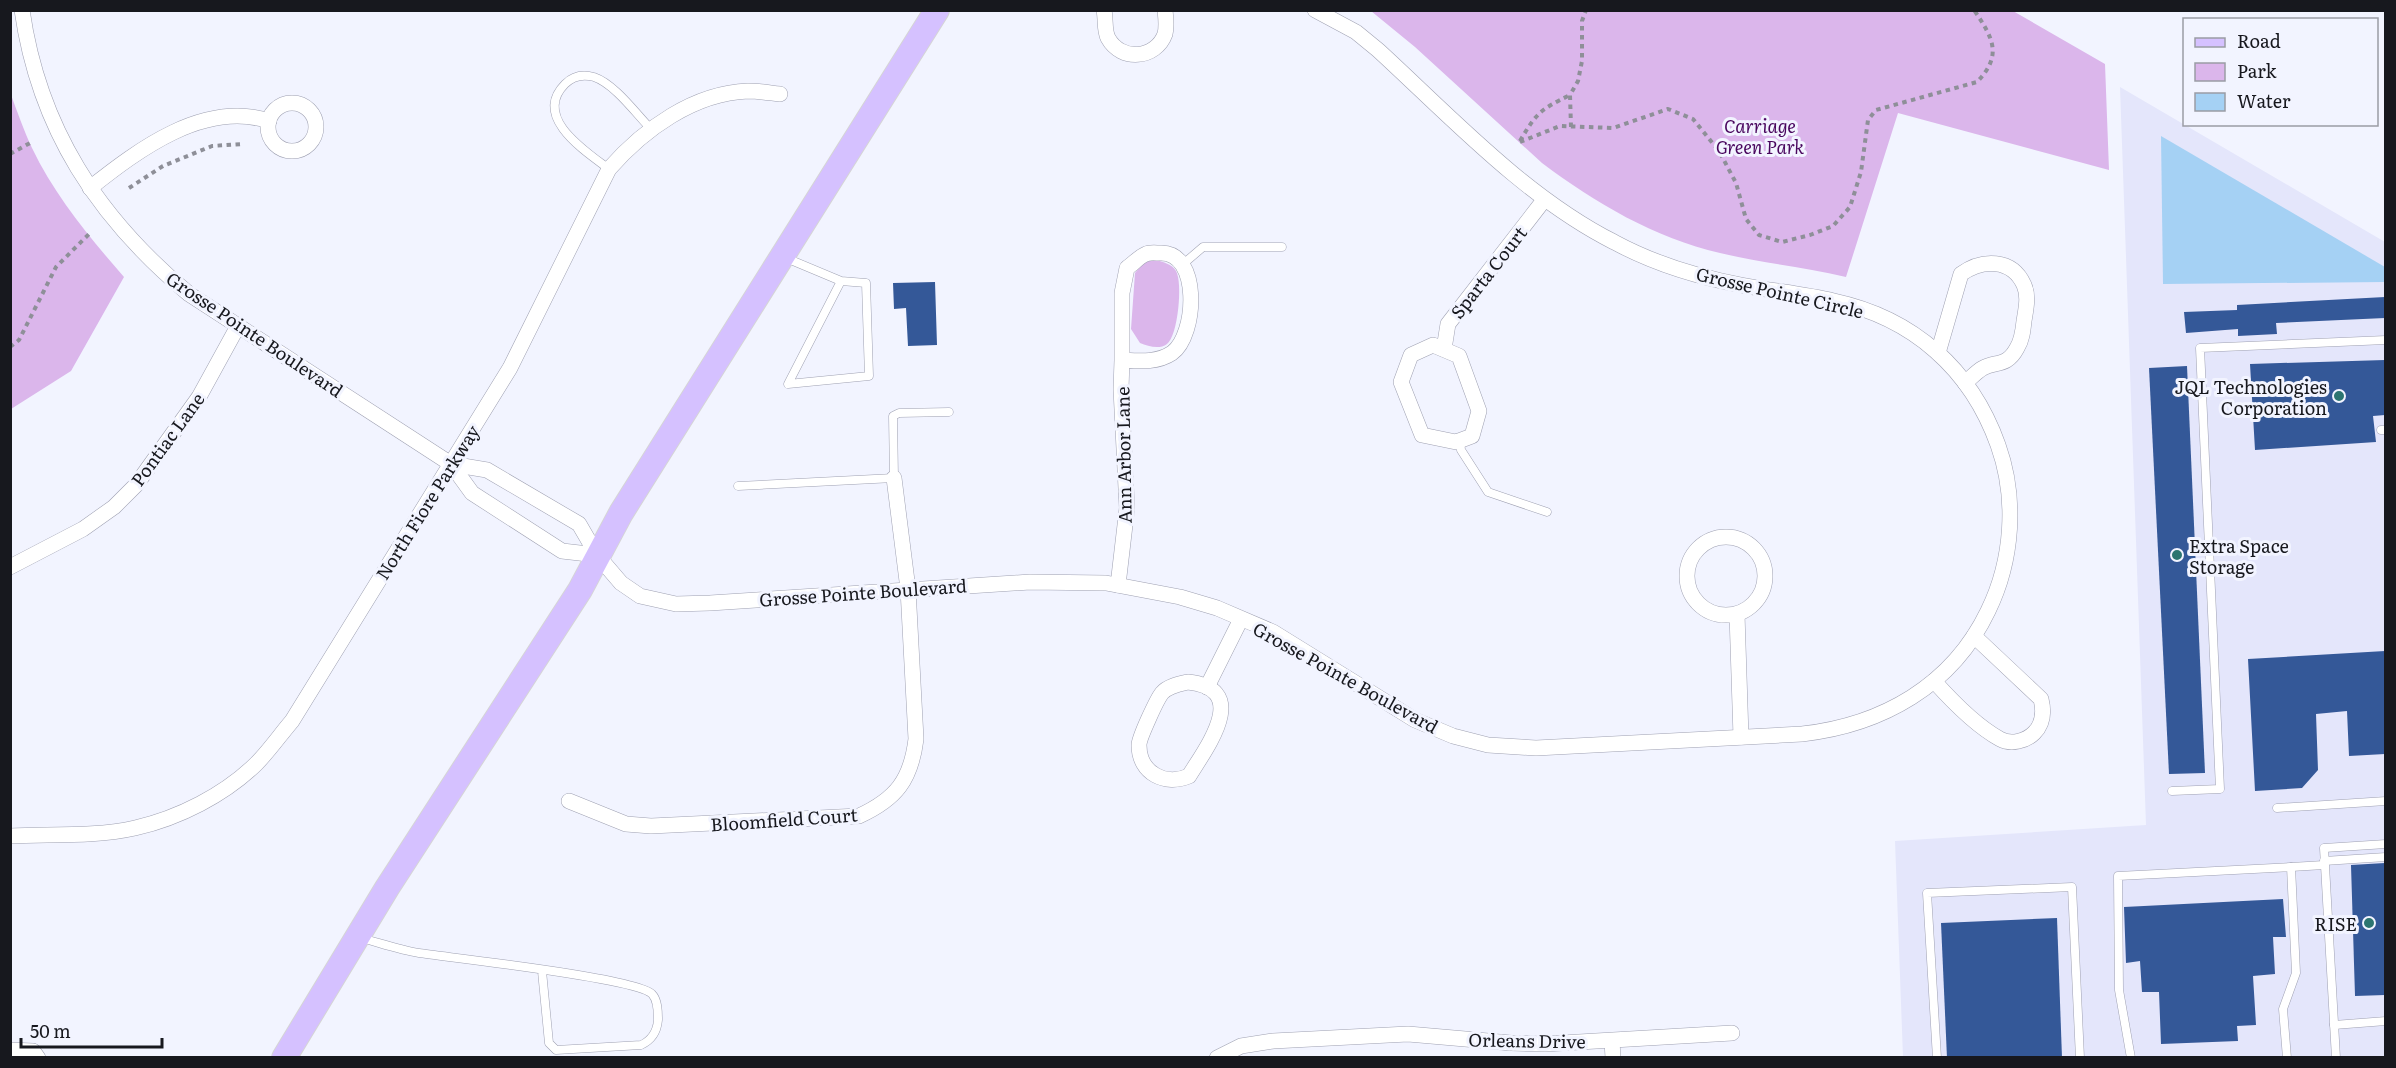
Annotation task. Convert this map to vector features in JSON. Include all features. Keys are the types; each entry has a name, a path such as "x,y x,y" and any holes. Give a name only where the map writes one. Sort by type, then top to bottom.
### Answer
{"main road":[{"path":"284,1058 387,888 580,590 597,555 937,10"}],"street":[{"name":"Grosse Pointe Boulevard","path":"22,10 27,42 47,107 76,168 135,245 162,271 189,294 451,464 472,493 562,551 597,555"},
{"path":"1104,10 1108,38 1122,52 1131,55 1151,51 1159,45 1167,26 1166,10"},
{"name":"Grosse Pointe Circle","path":"1315,10 1356,32 1544,200 1584,226 1645,257 1705,277 1834,300 1858,307 1886,318 1923,339 1938,353 1977,398 1990,423 2002,455 2008,483 2008,551 1994,600 1974,636 1953,662"},
{"name":"North Fiore Parkway","path":"10,836 107,832 135,828 178,815 208,800 259,762 292,721 515,359 609,169 633,144 679,111 701,100 750,91 780,94"},
{"path":"90,189 122,163 187,127 211,119 235,117 269,122"},
{"name":"Sparta Court","path":"1444,349 1448,324 1544,200"},
{"name":"Ann Arbor Lane","path":"1118,585 1127,508 1121,389 1122,293 1127,268 1147,254 1166,253 1180,260 1189,279 1190,298 1186,337 1173,353 1153,361 1122,360"},
{"path":"1938,353 1962,274 1971,266 1983,262 1996,263 2017,274 2024,285 2027,297 2022,338 2017,350 2008,359 1996,365 1984,367 1965,383"},
{"name":"Pontiac Lane","path":"10,567 83,529 114,507 136,485 199,397 238,326"},
{"path":"1433,345 1444,349 1459,356 1479,411 1472,436 1456,442 1422,435 1401,382 1411,355 1433,345"},
{"name":"Grosse Pointe Boulevard","path":"451,464 488,470 579,524 597,555 621,583 640,596 654,601 676,604 710,603 1030,582 1118,585 1180,597 1273,632 1415,720 1453,736 1479,742 1536,748 1830,731 1874,718 1905,702 1934,681 1953,662"},
{"name":"Bloomfield Court","path":"569,801 626,824 651,826 859,816 880,806 899,788 913,760 916,739 908,589 894,478"},
{"path":"1732,538 1750,545 1759,554 1764,566 1765,579 1762,592 1755,603 1737,614 1720,615 1707,611 1697,603 1690,592 1687,580 1688,567 1693,555 1701,546 1713,539 1732,538"},
{"path":"1737,614 1741,737"},
{"path":"1208,687 1241,619"},
{"path":"1934,681 1957,705 2001,740 2022,741 2031,736 2043,718 2041,699 1974,636"},
{"path":"1188,682 1208,687 1220,704 1220,724 1189,776 1170,781 1159,778 1151,773 1145,764 1139,744 1161,694 1170,688 1188,682"},
{"name":"Orleans Drive","path":"1216,1058 1241,1046 1273,1041 1408,1034 1511,1043 1612,1041 1732,1033"},
{"path":"1612,1041 1613,1058"},
{"path":"10,1050 33,1051 38,1058"}],"lane":[{"path":"609,169 559,126 555,116 554,100 559,90 568,81 579,75 594,77 609,85 652,130"},
{"path":"1182,265 1203,247 1282,247"},
{"path":"782,256 841,281 866,283 869,376 788,384 841,281"},
{"path":"2172,791 2220,789 2200,348 2385,340"},
{"path":"738,486 894,478 893,416 899,413 949,412"},
{"path":"1460,441 1461,450 1488,492 1548,512"},
{"path":"2277,807 2385,801"},
{"path":"2336,1058 2324,848 2385,844"},
{"path":"2131,1058 2120,990 2118,876 2291,867 2385,858"},
{"path":"2287,1058 2283,1009 2296,973 2291,867"},
{"path":"1937,1058 1927,893 2072,887 2080,1058"},
{"path":"357,937 416,953 621,982 646,990 653,995 657,1006 658,1023 654,1035 649,1042 641,1045 556,1050 552,1048 549,1043 542,971"},
{"path":"2334,1025 2385,1021"}],"path":[{"path":"1571,127 1570,95 1578,81 1582,61 1582,21 1586,10"},
{"path":"1570,95 1542,109 1530,123 1520,142 1560,126 1613,128 1668,109 1693,119 1719,151 1736,183 1746,219 1759,235 1782,242 1810,235 1833,225 1850,207 1861,172 1868,120 1876,110 1977,82 1989,69 1995,50 1986,28 1974,10"},
{"path":"10,154 30,143"},
{"path":"129,188 163,166 212,146 242,144"},
{"path":"10,347 19,340 56,267 89,234"}],"shaded area":[{"path":"2120,87 2183,124 2183,126 2187,126 2385,242 2385,1057 1903,1057 1895,841 2146,825"}],"green space":[{"name":"Carriage Green Park","path":"1371,11 2013,11 2105,64 2109,170 1898,113 1846,277 1720,253 1649,228 1583,192 1542,163 1415,47"},
{"path":"10,92 32,148 51,183 86,232 124,277 71,371 11,409"},
{"path":"1156,260 1176,271 1179,286 1177,321 1174,331 1167,344 1157,347 1140,343 1131,329 1135,273 1144,262"}],"water":[{"path":"2161,136 2385,267 2385,282 2163,284"}],"building":[{"path":"935,282 937,345 908,346 906,308 894,309 893,283"},
{"path":"2385,297 2385,318 2276,323 2277,334 2238,336 2238,329 2186,333 2184,312 2237,310 2237,305"},
{"path":"2385,360 2385,415 2373,416 2376,442 2255,450 2250,364"},
{"name":"Extra Space Storage","path":"2187,366 2205,773 2169,774 2149,368"},
{"path":"2385,651 2385,754 2349,756 2347,711 2316,714 2318,770 2302,788 2255,791 2248,659"},
{"name":"RISE","path":"2385,863 2385,995 2355,996 2351,865"},
{"path":"2283,899 2286,937 2273,937 2275,974 2253,976 2256,1025 2237,1026 2238,1041 2161,1044 2159,992 2142,992 2140,961 2126,963 2124,907"},
{"path":"2057,918 2062,1058 1947,1058 1941,923"}],"place":[{"name":"JQL Technologies Corporation","path":"2339,396"},
{"name":"Extra Space Storage","path":"2177,555"},
{"name":"RISE","path":"2369,923"}]}
